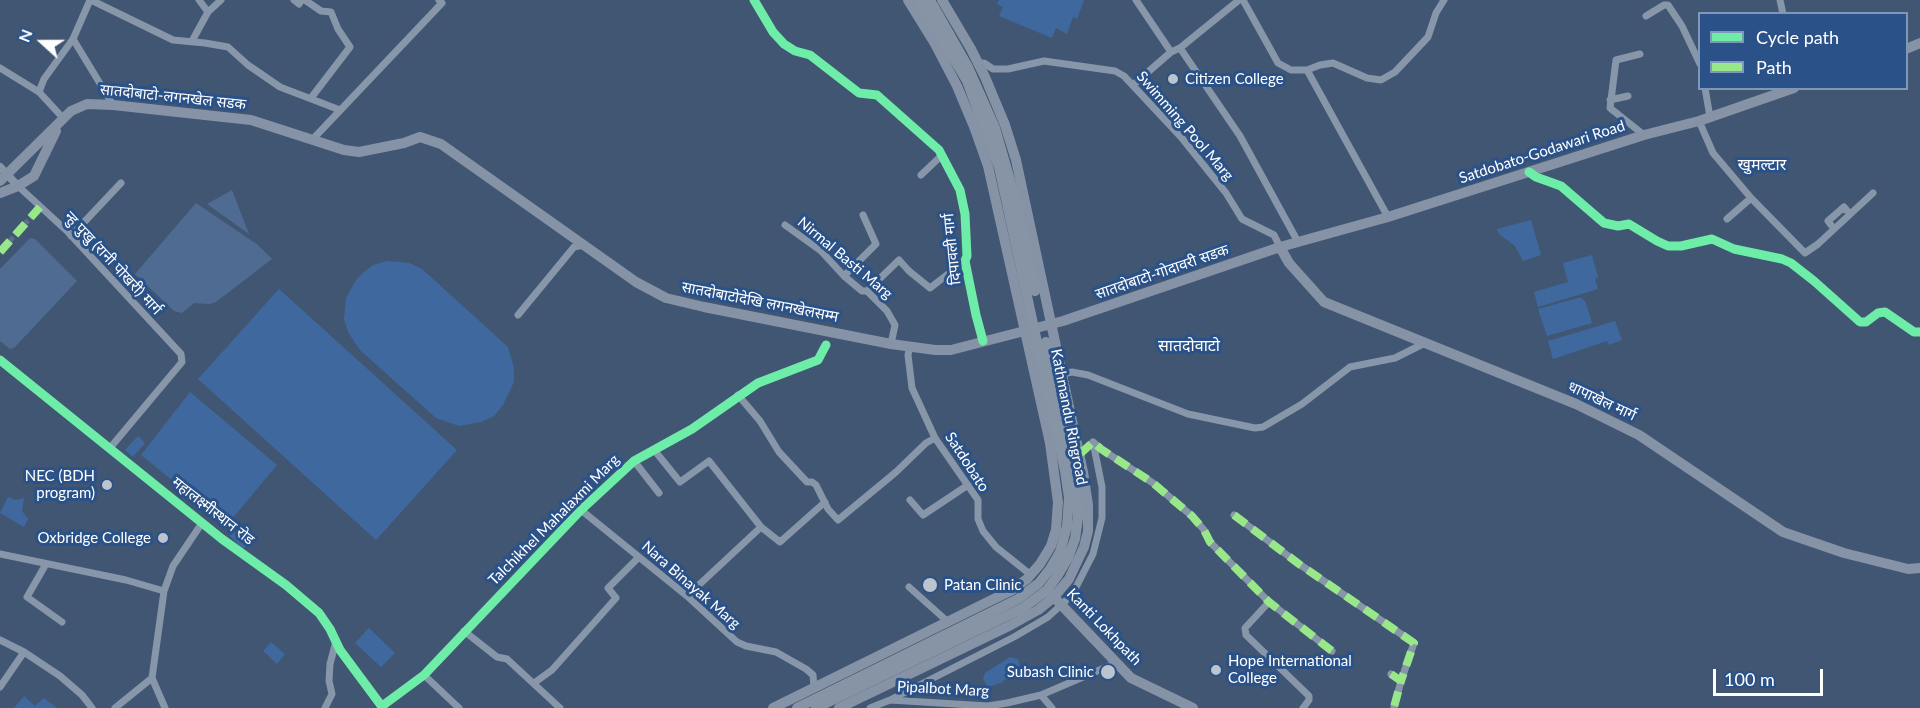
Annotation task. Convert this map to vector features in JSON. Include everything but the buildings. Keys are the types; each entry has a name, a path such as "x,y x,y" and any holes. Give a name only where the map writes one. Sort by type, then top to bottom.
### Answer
{"highway":[{"name":"Kathmandu Ringroad","path":"816,708 1023,608 1042,586 1060,552 1065,535 1069,505 1065,471 1021,222 998,136 968,68 930,0"},
{"name":"Kathmandu Ringroad","path":"913,2 962,72 990,140 1004,186 1039,328"},
{"name":"Kathmandu Ringroad","path":"797,708 999,610 1042,586"}],"main road":[{"path":"773,708 1006,594 1042,586 1071,575 1084,547 1088,531 1087,496 1063,374 1039,328 1016,160 1002,118 979,64 942,0"},
{"name":"Satdobato-Godawari Road","path":"1298,242 1388,217 1644,135 1732,111 1789,90"},
{"name":"सातदोबाटो-लगनखेल सडक","path":"2,174 62,120 79,106 87,104 251,120 344,150 359,152"},
{"path":"0,193 34,176 62,120"},
{"name":"सातदोबाटोदेखि लगनखेलसम्म","path":"359,152 404,143 420,137 441,144 646,289 676,301 910,346"},
{"name":"सातदोबाटो-गोदावरी सडक","path":"1039,328 1298,242"},
{"name":"धापाखेल मार्ग","path":"1280,247 1289,263 1324,302 1576,404 1639,435 1795,538 1908,569 1920,568"},
{"path":"910,346 951,350 1039,328"},
{"path":"844,707 1038,610 1042,586"},
{"name":"Kanti Lokhpath","path":"1042,586 1131,678 1193,708"}],"street":[{"path":"39,92 44,79 73,39 91,0 173,40 228,47 248,65 280,87 340,110"},
{"path":"199,0 208,12"},
{"path":"192,42 208,12 221,0"},
{"path":"294,0 299,4 303,0 321,10 331,12 338,29 350,47 310,98"},
{"path":"312,140 442,3 439,0"},
{"name":"दिपावली मार्ग","path":"754,0 768,25 784,44 795,51 810,55 859,93 877,95 939,150 960,190 965,214 967,256 965,261 983,341"},
{"path":"900,0 913,2"},
{"path":"1136,0 1171,52"},
{"path":"1132,85 1171,52 1180,48 1241,0 1278,63 1291,70 1307,70 1333,63 1367,78 1381,80 1388,78 1428,37 1436,13 1444,0"},
{"path":"1646,16 1668,5 1682,26 1698,60"},
{"path":"73,39 113,105"},
{"path":"1180,48 1240,136 1298,242"},
{"path":"1640,54 1616,60 1610,108 1644,135"},
{"name":"Swimming Pool Marg","path":"979,64 984,63 993,69 1008,69 1044,61 1115,71 1124,76 1181,137 1226,193 1242,219 1274,236 1280,247"},
{"path":"0,68 39,92 62,120"},
{"path":"1307,70 1388,217"},
{"path":"1705,90 1704,119 1713,153 1751,198 1805,253 1834,228 1828,221 1844,207 1850,214 1873,193"},
{"path":"1610,100 1628,96"},
{"path":"921,175 941,156"},
{"path":"1529,172 1561,186 1604,224 1618,226 1629,224 1668,246 1681,246 1712,239 1734,249 1782,259 1791,263 1814,281 1860,322 1866,322 1878,313 1884,312 1914,332 1920,332"},
{"path":"2,174 18,186"},
{"path":"71,236 121,183"},
{"name":"न्हु पुखु (रानी पोखरी) मार्ग","path":"18,186 71,236 181,354 182,362 111,448"},
{"path":"1727,219 1751,198"},
{"path":"844,276 876,244 863,215"},
{"name":"Nirmal Basti Marg","path":"785,225 821,251 844,276 862,291 867,291 887,311 895,325 891,344"},
{"path":"518,315 574,247 584,245"},
{"path":"867,291 899,260 909,272 930,288 965,261"},
{"path":"1063,374 1072,372 1088,375 1188,414 1255,428 1263,427 1302,404 1350,367 1395,358 1423,344"},
{"name":"Talchikhel Mahalaxmi Marg","path":"383,707 424,675 581,510 634,461 692,429 758,383 818,360 826,345"},
{"name":"Satdobato","path":"910,346 908,355 912,388 935,438 978,500 978,519 983,531 996,547 1042,586"},
{"name":"महालक्ष्मीस्थान रोड","path":"0,360 202,523 300,596 319,613 335,637 340,650 383,707"},
{"path":"738,395 760,421 779,452 807,482 816,485 838,520 896,472 926,443 935,438"},
{"path":"1080,454 1093,442"},
{"path":"1093,442 1153,483 1192,516 1204,530 1210,542 1269,602 1332,651"},
{"path":"890,700 1014,637 1048,617 1062,605 1078,585 1099,537 1102,518 1102,487 1093,442"},
{"path":"655,451 680,482 709,461 760,527 780,542 825,502"},
{"path":"634,461 659,493"},
{"path":"910,500 923,515 968,485"},
{"name":"Nara Binayak Marg","path":"581,510 687,596 737,642 776,652 806,669 813,675 814,687"},
{"path":"1234,515 1299,564 1414,644 1394,707"},
{"path":"165,708 152,678 164,591 174,566 202,523"},
{"path":"687,596 760,527"},
{"path":"0,554 126,580 164,591"},
{"path":"534,683 565,657 616,598 608,588 639,557"},
{"path":"46,564 27,597 62,622"},
{"path":"909,587 948,622"},
{"path":"1269,602 1245,628 1246,635 1309,696 1303,708"},
{"path":"464,631 497,657 507,659 555,706"},
{"path":"325,708 332,694 329,681 330,664 336,643 335,637"},
{"path":"0,640 24,652 60,676 82,694 92,708"},
{"path":"0,687 24,652"},
{"name":"Pipalbot Marg","path":"870,708 890,700 988,706 1041,695 1116,663"},
{"path":"1391,674 1401,681"},
{"path":"424,675 459,708"},
{"path":"115,708 152,678"},
{"path":"1041,695 1052,708"}],"shaded area":[{"path":"999,0 1084,0 1077,19 1073,17 1067,34 1056,28 1052,38 999,16 1003,7 997,4"},
{"path":"232,190 249,234 207,204"},
{"path":"196,203 258,245 272,259 216,302 194,303 182,313 174,311 135,274"},
{"path":"1531,220 1541,255 1523,261 1515,246 1499,234 1497,229"},
{"path":"30,238 35,239 77,281 14,348 10,349 0,341 0,269"},
{"path":"1592,255 1598,277 1595,279 1598,289 1538,307 1534,292 1568,282 1563,263"},
{"path":"387,261 409,263 422,269 508,347 514,368 514,382 503,405 494,416 481,422 459,426 436,418 355,343 344,319 346,298 356,280 364,272 373,265"},
{"path":"279,289 457,450 376,540 198,379"},
{"path":"1582,298 1586,303 1592,323 1547,336 1538,309"},
{"path":"1615,321 1622,340 1609,345 1607,341 1553,359 1548,341"},
{"path":"190,392 277,465 227,525 141,455"},
{"path":"138,436 145,443 133,457 125,450"},
{"path":"8,497 15,500 24,498 22,511 28,519 24,527 0,513"},
{"path":"238,527 252,540 243,549 230,536"},
{"path":"369,628 395,653 381,667 355,643"},
{"path":"271,642 285,654 277,664 263,651"},
{"path":"1010,657 1018,659 1021,671 1015,672 1001,683 988,687 983,679 985,673"},
{"path":"24,696 35,706 44,698 57,708 14,708"}],"tunnel":[{"path":"0,252 40,207"}],"marked path":[{"path":"0,252 40,207"},
{"path":"1080,454 1093,442 1153,483 1192,516 1204,530 1210,542 1269,602 1332,651"},
{"path":"1234,515 1299,564 1414,643 1401,681"},
{"path":"1391,674 1401,681 1394,707"}],"cycle path":[{"path":"754,0 773,32 784,44 795,51 810,55 859,93 877,95 939,150 960,190 965,214 967,256 965,261 983,341"},
{"path":"1529,172 1561,186 1604,223 1618,226 1629,224 1668,246 1681,246 1712,239 1734,249 1782,259 1791,263 1814,281 1860,322 1866,322 1878,313 1885,312 1914,332 1920,332"},
{"path":"382,706 424,675 581,510 634,461 692,429 758,383 818,360 826,345"},
{"path":"0,360 222,539 286,585 319,613 340,650 383,708"}],"place":[{"name":"Citizen College","path":"1173,79"},
{"name":"NEC (BDH program)","path":"107,485"},
{"name":"Oxbridge College","path":"163,538"},
{"name":"Patan Clinic","path":"930,585"},
{"name":"Hope International College","path":"1216,670"},
{"name":"Subash Clinic","path":"1108,672"}],"district":[{"name":"खुमल्टार","path":"1762,165"},
{"name":"सातदोवाटो","path":"1189,346"}]}
